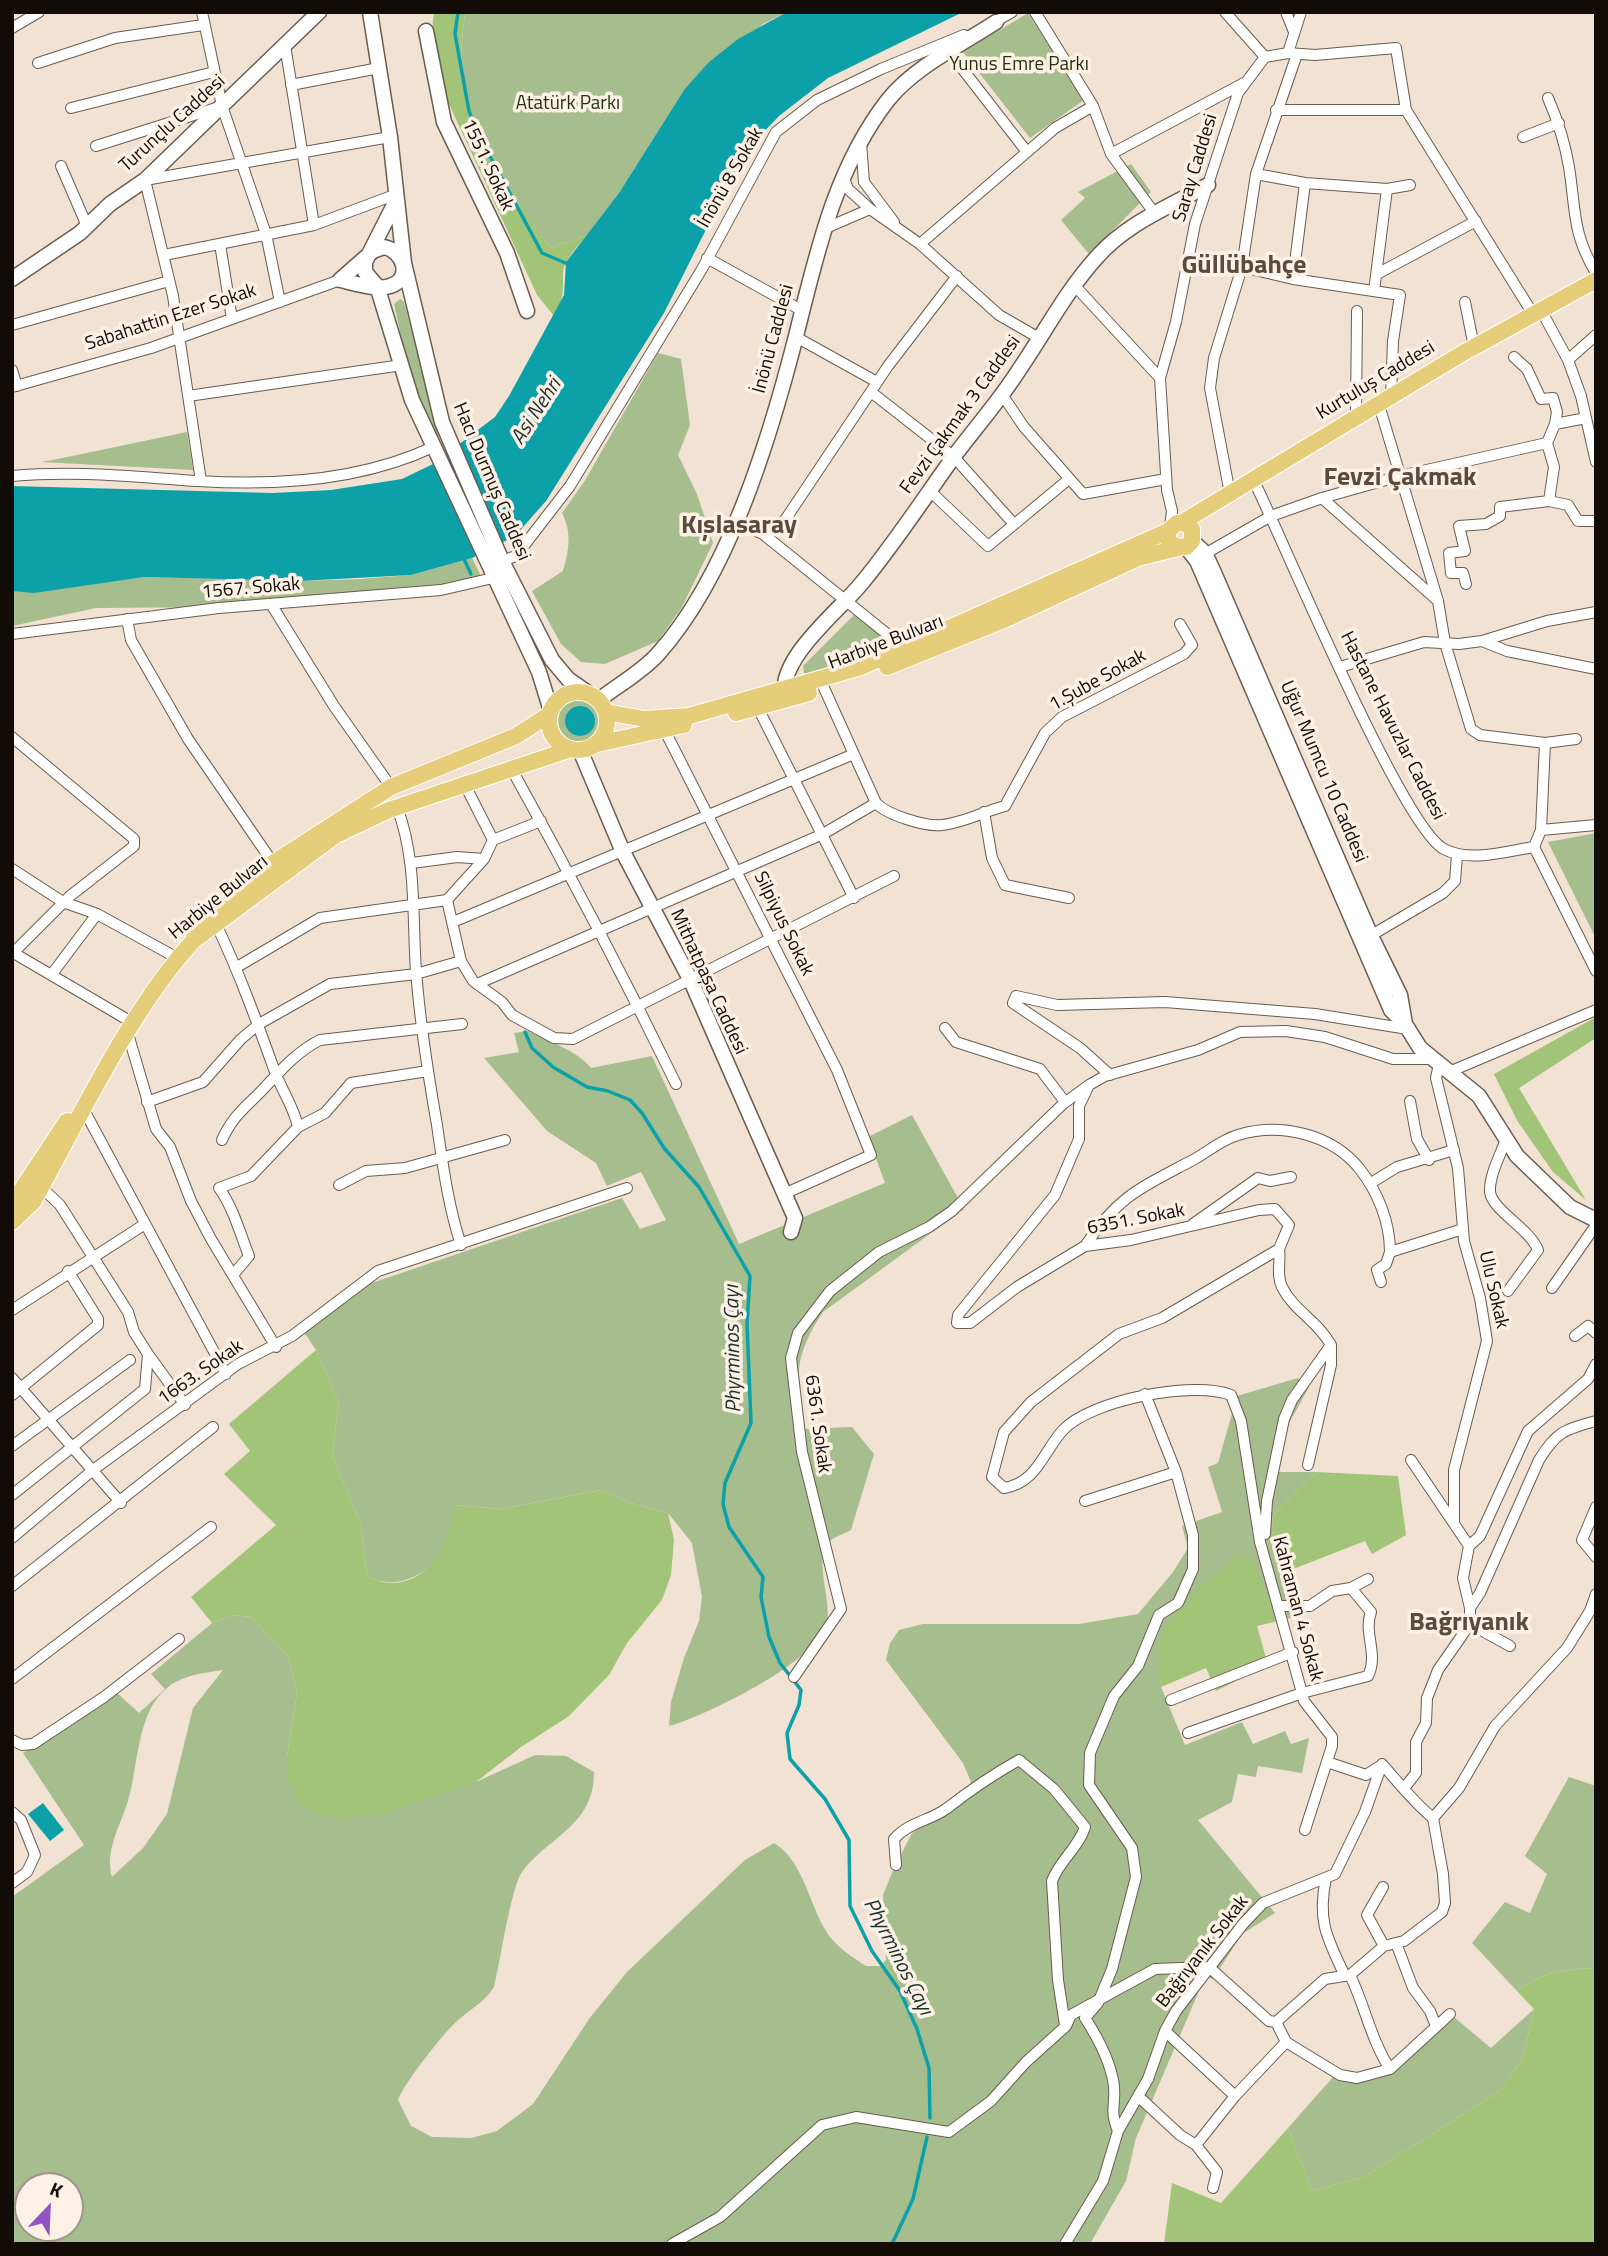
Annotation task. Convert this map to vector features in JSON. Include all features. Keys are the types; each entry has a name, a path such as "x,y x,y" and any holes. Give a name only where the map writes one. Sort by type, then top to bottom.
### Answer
{"main road":[{"name":"Kurtuluş Caddesi","path":"1173,527 1474,347 1596,279"},
{"name":"Uğur Mumcu 10 Caddesi","path":"1173,527 1192,529 1185,545 1170,544 1173,527"},
{"name":"Harbiye Bulvarı","path":"12,1222 33,1202 170,954 208,915 272,863 391,787 516,736 550,712 560,697 569,693 644,719 689,716 824,688 909,652 1173,527"},
{"name":"Harbiye Bulvarı","path":"12,1204 128,1027 177,958 194,940 336,835 397,807 511,768 575,749 758,708 861,667 1006,619 1138,558 1185,545"},
{"path":"597,702 605,729 597,744"},
{"path":"550,712 551,731 575,749"}],"street":[{"path":"12,28 38,12"},
{"path":"201,12 222,106 266,234 281,302"},
{"name":"Turunçlu Caddesi","path":"14,274 87,226 110,204 145,180 319,12"},
{"name":"Hacı Durmuş Caddesi","path":"370,12 390,137 404,263 428,370 450,443 502,561 552,660 568,679 597,702"},
{"name":"İnönü Caddesi","path":"597,702 657,656 695,604 716,566 771,428 801,310 826,228 843,176 861,143 891,97 1012,12"},
{"path":"1035,12 1093,106 1111,154 1155,214"},
{"path":"1225,12 1265,57 1292,53 1315,55 1396,48 1406,110 1569,360 1596,462"},
{"path":"1286,12 1294,32"},
{"path":"1230,494 1210,388 1214,358 1241,269 1256,174 1292,53 1294,32 1301,12"},
{"name":"İnönü 8 Sokak","path":"502,561 516,556 563,495 739,205 758,162 776,132 817,100 881,69 996,23"},
{"path":"38,63 115,38 203,25"},
{"name":"1551. Sokak","path":"426,30 444,121 507,253 527,311"},
{"path":"285,45 314,225"},
{"path":"950,53 1027,152"},
{"name":"Saray Caddesi","path":"1173,527 1166,479 1160,378 1167,362 1195,224 1238,93 1265,57"},
{"path":"291,85 379,68"},
{"path":"71,108 214,72"},
{"path":"1111,154 1244,83"},
{"path":"1548,98 1559,124 1569,165 1574,225 1581,249 1596,273"},
{"path":"96,146 222,106"},
{"path":"920,244 1055,128 1093,106"},
{"path":"1276,110 1406,110"},
{"path":"1523,137 1559,124"},
{"path":"201,481 180,338 164,255 145,180 390,137"},
{"path":"861,143 864,182 899,228"},
{"path":"61,166 87,226"},
{"path":"1256,174 1305,183 1329,182 1387,189 1410,186"},
{"path":"843,176 864,182"},
{"path":"843,176 849,189 870,209 920,244 999,315 1039,338"},
{"path":"1293,279 1305,183"},
{"name":"Fevzi Çakmak 3 Caddesi","path":"785,695 785,675 816,631 860,585 1096,257 1129,227 1208,186"},
{"path":"1374,291 1387,189"},
{"path":"164,255 314,225 397,195"},
{"name":"Hacı Durmuş Caddesi","path":"397,195 395,208 369,254 365,272 377,286 412,400 538,672 550,712"},
{"path":"826,228 870,209"},
{"path":"1377,274 1476,221"},
{"path":"220,244 232,319"},
{"path":"369,254 378,248 391,249 404,263 399,281 388,287 377,286"},
{"name":"Sabahattin Ezer Sokak","path":"14,386 180,338 281,302 340,280 369,254"},
{"path":"707,258 801,310"},
{"path":"1189,259 1293,279 1401,295 1385,402 1400,476 1438,601 1445,643 1471,729 1480,735 1545,743 1576,739"},
{"path":"763,534 785,520 877,382 957,276"},
{"name":"Sabahattin Ezer Sokak","path":"340,280 377,286"},
{"path":"12,325 169,281"},
{"path":"1075,286 1160,378"},
{"path":"1465,302 1474,347"},
{"path":"1356,417 1357,311"},
{"path":"796,337 877,382"},
{"path":"1569,360 1595,338"},
{"path":"1514,357 1527,369 1541,399 1553,398 1557,412 1547,443 1554,467 1549,501"},
{"path":"188,396 402,365"},
{"path":"12,370 14,386"},
{"path":"871,392 954,457 1013,523"},
{"path":"1000,393 1083,494 1166,479"},
{"path":"1555,424 1586,418"},
{"path":"1201,557 1271,516 1322,498 1400,476 1547,443"},
{"path":"12,476 56,471 104,472 201,481 344,475 403,461 433,447"},
{"path":"930,491 988,546 1069,479"},
{"name":"Hastane Havuzlar Caddesi","path":"1254,481 1407,804 1425,832 1442,848 1457,855"},
{"path":"1322,498 1438,601"},
{"path":"1466,584 1463,573 1451,573 1449,554 1465,551 1459,526 1486,524 1500,516 1500,507 1549,501 1568,505 1578,521 1596,521"},
{"path":"734,522 763,534 909,652"},
{"name":"Uğur Mumcu 10 Caddesi","path":"1185,545 1201,557 1366,938 1391,1010 1420,1048 1479,1096 1517,1156 1570,1207 1596,1222"},
{"name":"1567. Sokak","path":"12,635 127,619 441,590 492,574"},
{"path":"271,604 334,706 391,787"},
{"path":"1340,667 1424,642 1482,641 1547,621 1596,612"},
{"path":"127,619 131,640 188,739 272,863"},
{"name":"1.Şube Sokak","path":"876,803 883,810 901,817 940,826 1006,806 1045,733 1062,716 1184,654 1192,645 1181,624"},
{"path":"1482,641 1507,651 1596,669"},
{"path":"477,984 823,834 876,803 824,688"},
{"path":"758,708 854,898"},
{"name":"Silpiyus Sokak","path":"664,729 836,1070 871,1156 784,1194"},
{"path":"12,737 134,839 134,846 64,902 13,953 52,974 128,1027 156,1129 170,1147 191,1201 276,1347"},
{"path":"1545,743 1541,830 1534,847 1596,971"},
{"name":"Mithatpaşa Caddesi","path":"575,749 623,852 691,981 795,1218 791,1232"},
{"path":"453,922 623,852 707,813 854,754"},
{"path":"511,768 571,874 597,932 638,1006 676,1084"},
{"path":"464,783 493,840"},
{"path":"397,807 407,836 412,863 416,974 428,1071 448,1206 461,1245"},
{"path":"984,812 992,858 1005,885 1069,898"},
{"path":"237,967 320,918 412,908 447,900 484,859 493,840 541,821"},
{"path":"1541,830 1596,825"},
{"path":"1366,938 1449,887 1455,881 1457,855 1534,847"},
{"path":"412,863 457,857 484,859"},
{"path":"12,869 64,902 97,914 170,954"},
{"path":"447,900 461,961 477,984 502,1002 512,1015 554,1038 573,1039 894,876"},
{"path":"52,974 97,914"},
{"path":"216,924 237,967 276,1074 295,1112 298,1127"},
{"path":"147,1102 203,1082 241,1039 259,1024 330,984 416,974 461,961"},
{"path":"1110,1075 1080,1048 1013,1003 1016,996 1057,1005 1166,1002 1315,1014 1406,1027"},
{"path":"1089,1085 1110,1075 1198,1050 1240,1032 1286,1031 1325,1037 1394,1059 1440,1065 1596,1010"},
{"path":"222,1140 238,1112 306,1047 320,1040 462,1024"},
{"path":"946,1028 956,1042 1040,1069 1065,1102"},
{"name":"Ulu Sokak","path":"1440,1065 1436,1078 1454,1150 1464,1229 1487,1341 1454,1470 1454,1521"},
{"path":"233,1275 249,1256 237,1232 231,1204 219,1188 251,1176 298,1127 325,1114 351,1083 428,1071"},
{"name":"6361. Sokak","path":"794,1677 841,1609 802,1452 791,1358 798,1334 830,1291 879,1252 929,1227 952,1211 1065,1102 1089,1085"},
{"name":"6351. Sokak","path":"1089,1085 1079,1106 1079,1139 1055,1195 962,1307 957,1323 970,1323 1017,1287 1085,1246 1187,1228 1247,1212 1275,1209 1289,1225 1279,1249"},
{"path":"1410,1101 1417,1139 1429,1160"},
{"path":"84,1110 226,1374"},
{"path":"1085,1246 1105,1215 1143,1185 1238,1135 1287,1131 1313,1136 1346,1152 1371,1183 1390,1231 1390,1252 1386,1264 1377,1270 1381,1282"},
{"path":"1506,1139 1490,1191 1493,1200 1534,1239 1538,1250 1507,1291"},
{"path":"339,1185 366,1171 405,1168 505,1140"},
{"path":"1371,1183 1397,1167 1429,1160 1454,1150"},
{"path":"1187,1228 1258,1178 1270,1181 1291,1177"},
{"path":"41,1187 60,1205 128,1312 134,1332 185,1405"},
{"name":"1663. Sokak","path":"12,1538 93,1470 239,1364 276,1347 378,1270 461,1245 627,1188"},
{"path":"1552,1288 1596,1222"},
{"path":"12,1310 68,1271 145,1224"},
{"path":"1390,1252 1464,1229"},
{"path":"672,2244 720,2217 822,2125 856,2117 950,2132 991,2101 1026,2062 1066,2026 1071,2015 1098,2003 1112,1969 1136,1877 1132,1848 1089,1786 1090,1753 1114,1696 1138,1665 1159,1615 1178,1602 1194,1569 1193,1535 1175,1472 1145,1394 1081,1417 1063,1431 1033,1473 1019,1486 1004,1488 992,1477 1004,1432 1031,1402 1119,1334 1190,1303 1279,1249 1280,1284 1299,1311 1321,1327 1331,1345 1331,1365 1308,1465"},
{"path":"17,1392 99,1322 68,1271"},
{"path":"1574,1336 1588,1326 1596,1333"},
{"path":"1265,1561 1267,1501 1284,1419 1292,1400 1331,1345"},
{"path":"12,1494 145,1389 148,1354"},
{"path":"12,1446 130,1360"},
{"path":"1405,1787 1416,1773 1416,1742 1426,1723 1427,1698 1434,1679 1470,1624 1470,1608 1463,1578 1469,1546 1480,1536 1528,1431 1588,1379 1596,1364"},
{"path":"12,1378 17,1392 46,1419 121,1503"},
{"name":"Kahraman 4 Sokak","path":"1145,1394 1205,1390 1231,1395 1241,1421 1265,1561 1293,1653 1304,1701 1332,1737 1327,1762 1305,1830"},
{"path":"1470,1608 1480,1593 1539,1460 1552,1439 1567,1428 1596,1421"},
{"path":"12,1586 121,1503 213,1427"},
{"path":"1411,1460 1469,1546"},
{"path":"1085,1501 1175,1472"},
{"path":"1596,1507 1582,1539 1596,1557"},
{"path":"12,1679 211,1527"},
{"path":"1278,1606 1310,1606 1332,1591 1351,1588 1368,1579"},
{"path":"1188,1734 1302,1693 1368,1676 1374,1655 1368,1621 1371,1612 1351,1588"},
{"path":"1433,1818 1459,1788 1495,1726 1567,1648 1590,1611 1596,1594"},
{"path":"1470,1624 1510,1646"},
{"path":"12,1740 22,1745 33,1744 104,1697 179,1639"},
{"path":"1171,1700 1293,1653"},
{"path":"896,1865 894,1839 901,1832 947,1808 956,1799 1019,1760 1055,1789 1085,1827 1083,1836 1058,1866 1052,1881 1057,1967 1066,2026"},
{"path":"1118,2131 1111,2114 1114,2087 1099,2040 1085,2018 1115,1990 1155,1969 1209,1967 1269,2021 1276,2022 1325,1979 1348,1975 1384,1946 1404,1941 1442,1912 1445,1903 1443,1874 1433,1818 1416,1805 1405,1787 1382,1764 1366,1775 1327,1762"},
{"name":"Bağrıyanık Sokak","path":"1065,2244 1103,2181 1118,2131 1148,2079 1165,2031 1209,1967 1264,1903 1335,1874 1348,1850 1382,1764"},
{"path":"12,1812 20,1820 35,1855 27,1872 12,1883"},
{"path":"1326,1878 1321,1911 1324,1933 1364,2005 1375,2046 1390,2069"},
{"path":"1383,1887 1367,1915 1384,1946"},
{"path":"1396,1943 1413,1988 1430,2011 1436,2026"},
{"path":"1276,2022 1286,2042 1340,2075 1357,2078 1390,2069 1450,2014"},
{"path":"1165,2031 1235,2096"},
{"path":"1196,2145 1235,2096 1286,2042"},
{"path":"1138,2096 1180,2135 1196,2145 1217,2172 1213,2188"}],"green space":[{"path":"434,12 465,12 462,54 466,86 473,111 506,182 550,248 587,235 566,263 561,300 554,316 537,295 443,91 433,42"},
{"name":"Atatürk Parkı","path":"465,12 787,12 763,24 684,90 619,193 587,235 550,248 506,183 473,112 462,61"},
{"name":"Yunus Emre Parkı","path":"1028,13 1084,100 1030,138 963,52"},
{"path":"1131,164 1151,192 1089,254 1061,220 1085,198 1078,192"},
{"path":"400,299 404,302 440,438 423,411 410,375 394,304"},
{"path":"658,353 681,359 690,425 678,455 697,494 713,543 682,607 658,641 605,664 581,662 561,644 532,591 563,571 568,542 562,513 584,482"},
{"path":"187,432 193,470 41,462 53,460"},
{"path":"472,558 484,582 226,607 96,608 12,626 12,591 144,577 300,581 360,579 411,575"},
{"path":"856,613 892,643 809,674 804,673 803,666"},
{"path":"580,698 595,705 602,720 595,735 580,742 565,735 558,720 565,705"},
{"path":"1596,833 1596,939 1548,842"},
{"path":"1596,1017 1596,1038 1519,1088 1586,1200 1553,1172 1518,1122 1494,1074"},
{"path":"528,1031 570,1051 591,1068 652,1056 739,1244 885,1183 868,1137 912,1115 964,1209 823,1312 813,1327 802,1355 798,1381 803,1429 852,1427 874,1454 851,1530 830,1541 824,1551 822,1560 828,1607 826,1627 800,1657 756,1687 707,1712 669,1726 671,1702 699,1621 702,1597 692,1543 668,1513 631,1503 601,1490 500,1509 454,1505 450,1533 437,1558 428,1567 418,1575 394,1582 367,1577 361,1525 332,1455 339,1403 316,1350 304,1332 357,1288 622,1198 640,1229 666,1220 641,1172 607,1186 596,1163 547,1131 484,1058 519,1052 514,1033"},
{"path":"316,1350 339,1403 332,1455 361,1525 367,1577 386,1582 402,1582 428,1567 445,1539 454,1505 500,1509 601,1490 631,1503 668,1513 674,1540 671,1575 662,1600 627,1643 609,1675 569,1716 521,1747 476,1782 385,1813 341,1819 319,1814 302,1804 288,1784 287,1756 297,1693 288,1656 251,1617 232,1615 212,1623 191,1597 276,1525 224,1474 250,1451 229,1424"},
{"path":"1298,1378 1309,1387 1270,1458 1269,1472 1316,1472 1272,1516 1274,1540 1303,1616 1159,1640 1161,1687 1185,1745 1242,1722 1253,1744 1285,1731 1291,1744 1309,1738 1302,1773 1258,1766 1256,1777 1238,1774 1232,1802 1198,1820 1275,1913 1242,1934 1213,1979 1205,1977 1136,2138 1126,2181 1090,2244 12,2244 12,1897 84,1845 23,1753 117,1693 139,1713 165,1689 151,1674 212,1623 232,1615 251,1617 288,1656 297,1693 287,1756 476,1782 535,1755 566,1756 594,1772 587,1805 578,1818 533,1860 518,1880 494,1987 441,2039 414,2073 398,2100 411,2126 432,2137 471,2138 497,2131 533,2104 589,2019 627,1972 745,1860 774,1843 784,1851 799,1871 820,1920 834,1942 866,1966 880,1966 886,1960 883,1895 894,1868 912,1833 966,1797 971,1782 963,1763 886,1660 890,1643 899,1630 923,1624 1079,1624 1138,1614 1173,1572 1188,1548 1182,1526 1222,1512 1208,1467 1218,1463 1237,1396","holes":["223,1670 193,1708 167,1814 143,1848 112,1877 112,1849 131,1790 143,1727 149,1712 167,1688 179,1680"]},
{"path":"1316,1472 1398,1476 1406,1535 1372,1554 1365,1541 1288,1571 1274,1540 1272,1516"},
{"path":"1240,1555 1250,1557 1278,1621 1257,1626 1268,1665 1216,1691 1206,1668 1161,1687 1158,1649 1165,1627 1195,1592"},
{"path":"1569,1777 1596,1786 1596,1968 1554,1973 1517,1991 1472,1943 1505,1902 1530,1913 1547,1874 1525,1856"},
{"path":"1596,1968 1596,2244 1164,2244 1172,2183 1221,2203 1288,2128 1312,2191 1364,2177 1500,2091 1523,2058 1534,2009 1517,1991 1554,1973"},
{"path":"1534,2009 1523,2058 1500,2091 1364,2177 1312,2191 1288,2128 1334,2076 1366,2080 1393,2066 1455,2018 1491,2048"}],"water":[{"name":"Asi Nehri","path":"787,12 963,12 828,78 779,116 755,141 735,172 664,313 546,501 515,536 472,558 411,575 300,581 144,577 34,593 12,591 12,486 273,493 331,490 402,479 433,464 495,417 564,295 566,262 619,193 684,90 708,63 738,39"},
{"path":"580,706 591,710 595,721 591,732 580,736 569,732 565,721 569,710"},
{"path":"43,1803 64,1830 50,1841 28,1814"}],"waterway":[{"path":"458,12 455,34 469,111 477,132 542,253 568,264"},
{"name":"Phyrminos Çayı","path":"463,557 471,574"},
{"name":"Phyrminos Çayı","path":"525,1032 532,1048 553,1067 587,1087 608,1091 630,1100 642,1113 664,1148 699,1187 750,1276 747,1324 751,1423 725,1483 723,1504 729,1527 763,1577 761,1597 769,1637 780,1663 801,1690 799,1705 787,1733 790,1759 825,1799 849,1840 850,1906 872,1951 900,1991 917,2029 929,2068 930,2118"},
{"name":"Phyrminos Çayı","path":"892,2244 913,2199 927,2137"}],"district":[{"name":"Güllübahçe","path":"1244,267"},
{"name":"Fevzi Çakmak","path":"1400,479"},
{"name":"Kışlasaray","path":"739,527"},
{"name":"Bağrıyanık","path":"1469,1624"}]}
